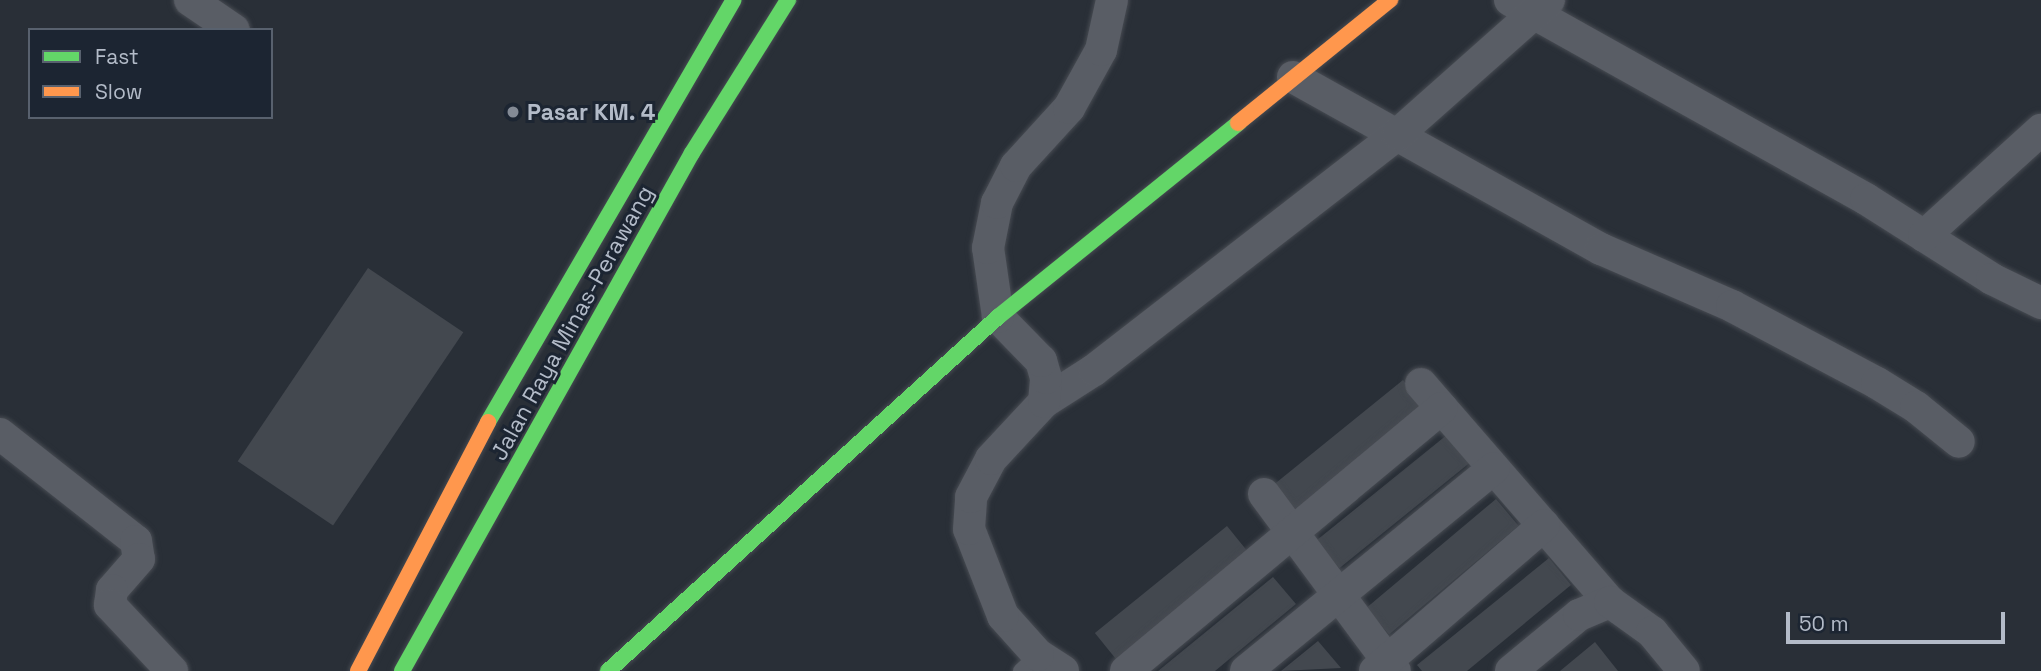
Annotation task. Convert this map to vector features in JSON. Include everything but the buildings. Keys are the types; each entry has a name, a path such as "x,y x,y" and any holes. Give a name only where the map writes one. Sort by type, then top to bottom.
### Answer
{"main road":[{"name":"Jalan Raya Minas-Perawang","path":"358,671 519,362 734,0"},
{"name":"Jalan Raya Minas-Perawang","path":"401,671 692,153 788,0"},
{"path":"608,671 998,317 1390,0"}],"street":[{"path":"190,0 231,28"},
{"path":"1044,402 1046,378 1041,361 998,317 988,248 997,203 1016,166 1069,108 1101,50 1112,0"},
{"path":"1041,666 1003,616 969,529 971,497 990,460 1044,402 1094,370 1398,134 1531,4 1866,199 1992,279 2041,303"},
{"path":"1293,77 1601,249 1732,306 1877,383 1916,407 1959,442"},
{"path":"1924,236 2041,130"},
{"path":"1421,384 1610,602 1652,632 1670,666"},
{"path":"1126,671 1294,534 1442,408"},
{"path":"0,434 136,541 139,559 113,590 110,605 172,671"},
{"path":"1245,671 1494,468"},
{"path":"1264,494 1340,596 1386,667 1544,525"},
{"path":"1511,671 1579,615 1610,602"}],"traffic: fast":[{"path":"488,422 734,0"},
{"path":"402,671 692,153 788,0"},
{"path":"608,671 998,317 1238,123"}],"traffic: slow":[{"path":"1238,123 1390,0"},
{"path":"358,671 488,422"}],"place":[{"name":"Pasar KM. 4","path":"513,112"}]}
